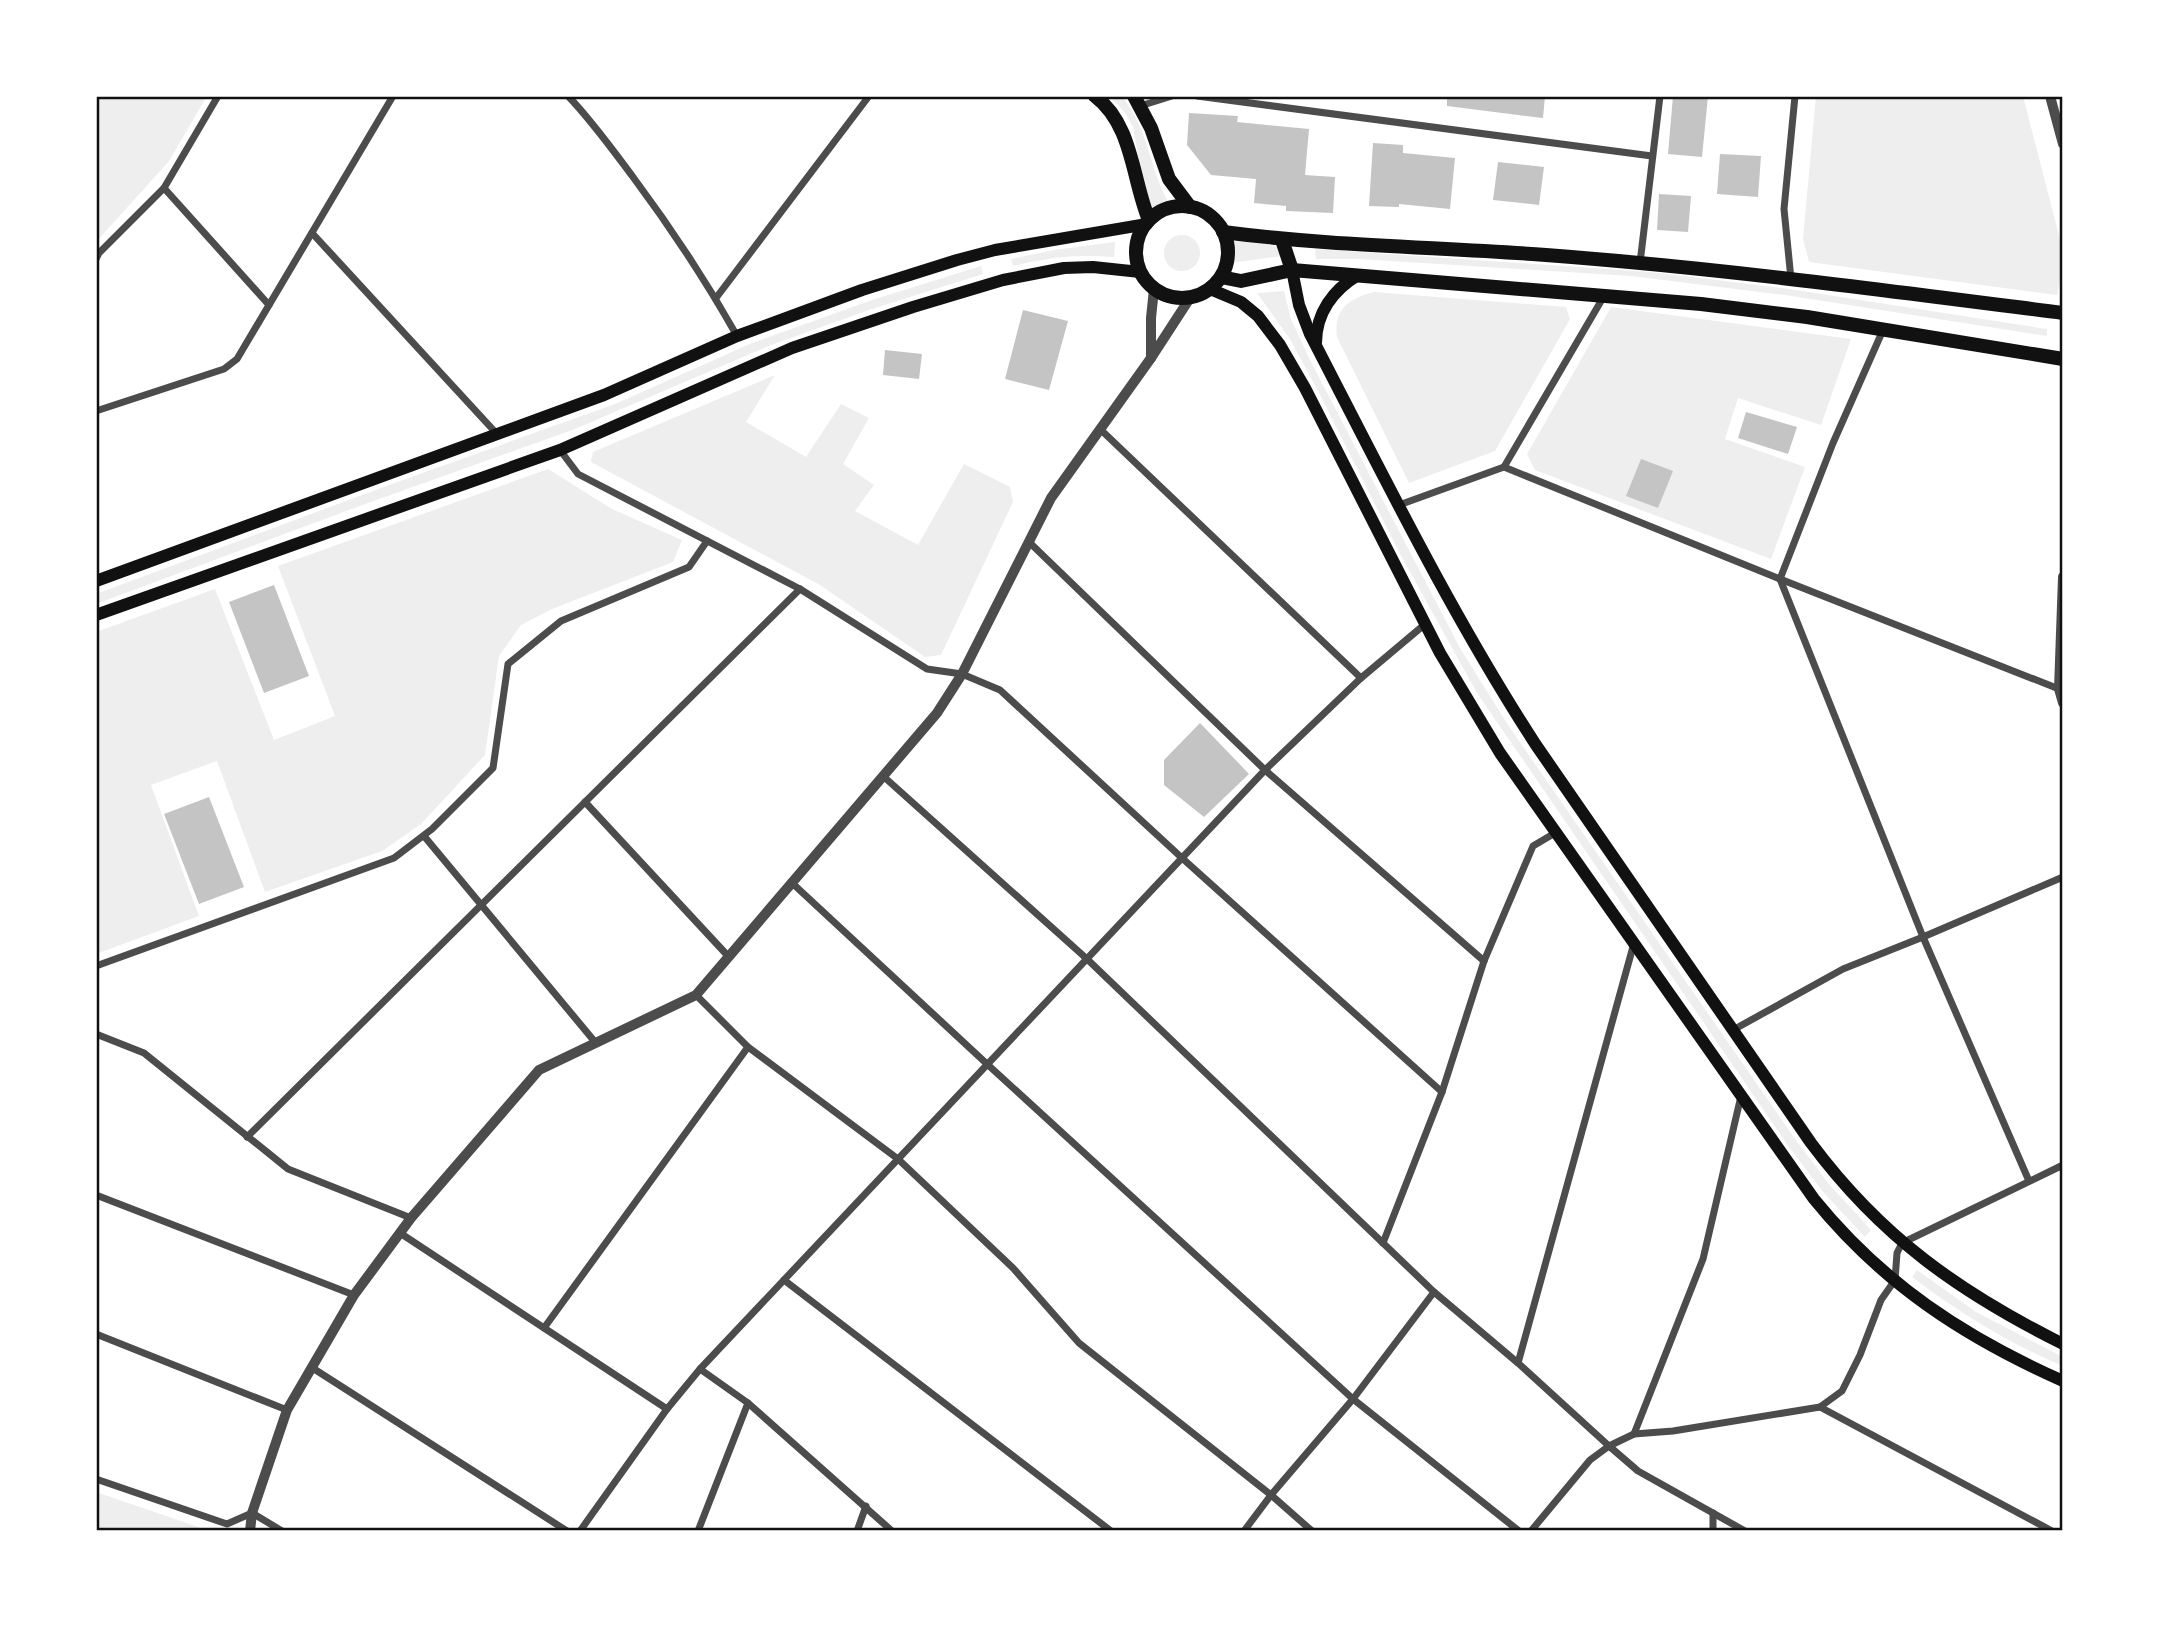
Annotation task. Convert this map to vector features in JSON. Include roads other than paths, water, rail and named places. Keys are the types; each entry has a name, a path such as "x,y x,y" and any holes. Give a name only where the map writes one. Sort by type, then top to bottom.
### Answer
{"main road":[{"path":"1095,96 1111,111 1128,146 1148,222"},
{"path":"1137,101 1151,128 1169,180 1190,207"},
{"path":"1175,207 1190,207 1215,220 1223,232 1229,252 1227,265 1210,289 1190,298 1175,298 1154,289 1140,272 1137,247 1140,234 1148,222 1161,212 1175,207"},
{"path":"96,581 604,394 737,336 862,290 995,250 1148,222"},
{"path":"1223,232 1282,240 1640,263 2063,313"},
{"path":"1282,240 1303,319 1316,346 1455,611 1504,696 1828,1167 1902,1243 1956,1284 2063,1344"},
{"path":"96,615 560,450 792,348 926,303 1003,280 1064,268 1093,267 1140,272"},
{"path":"1221,277 1241,281 1292,270 1701,304 1807,317 2063,359"},
{"path":"1316,346 1316,329 1328,301 1341,285 1358,275"},
{"path":"1210,289 1241,302 1258,316 1280,345 1305,388 1424,625 1500,753 1830,1219 1895,1280 1944,1318 1984,1343 2063,1381"}],"street":[{"path":"96,259 164,188 218,96"},
{"path":"96,411 224,369 237,359 393,96"},
{"path":"568,96 656,209 716,298 737,336"},
{"path":"716,298 869,96"},
{"path":"1137,101 1172,96"},
{"path":"1198,96 1653,156"},
{"path":"1640,263 1660,96"},
{"path":"1791,279 1784,209 1795,96"},
{"path":"2050,96 2063,144"},
{"path":"164,188 269,305"},
{"path":"312,233 497,434"},
{"path":"1151,358 1154,289"},
{"path":"1399,505 1504,467 1604,296"},
{"path":"250,1531 251,1513 287,1410 354,1296 411,1218 540,1070 696,995 937,713 961,674 1051,498 1151,358 1190,298"},
{"path":"1883,330 1833,443 1780,579 1923,937 2029,1181"},
{"path":"1100,429 1361,678"},
{"path":"560,450 578,474 800,589 927,669 961,674 1000,690 1182,859 1442,1092"},
{"path":"1504,467 2059,689"},
{"path":"96,966 394,858 424,836 493,768 508,664 561,621 689,567 707,541"},
{"path":"1029,542 1265,770 1484,961"},
{"path":"2063,577 2059,689 2063,703"},
{"path":"247,1137 800,589"},
{"path":"580,1531 667,1409 701,1369 1265,770 1361,678 1424,625"},
{"path":"883,776 1087,959 1434,1292 1518,1363 1609,1446 1638,1471 1745,1531"},
{"path":"585,802 728,956"},
{"path":"1383,1243 1442,1092 1484,961 1533,846 1555,833"},
{"path":"424,836 595,1042"},
{"path":"1733,1030 1843,969 2063,877"},
{"path":"791,882 1353,1399 1519,1531"},
{"path":"1518,1363 1634,943"},
{"path":"696,995 748,1046 898,1159 1013,1268 1079,1343 1271,1495 1312,1531"},
{"path":"96,1034 144,1053 288,1169 411,1218"},
{"path":"544,1328 748,1046"},
{"path":"1634,1434 1703,1259 1741,1096"},
{"path":"1531,1531 1590,1460 1609,1446 1634,1434 1673,1431 1820,1407 1842,1391 1860,1355 1881,1300 1895,1280 1897,1253 1902,1243 2063,1166"},
{"path":"96,1195 354,1296"},
{"path":"400,1233 667,1409"},
{"path":"784,1280 1111,1531"},
{"path":"1244,1531 1271,1495 1353,1399 1434,1292"},
{"path":"96,1334 287,1410"},
{"path":"311,1367 567,1531"},
{"path":"701,1369 748,1403 892,1531"},
{"path":"698,1531 748,1403"},
{"path":"1820,1407 2052,1531"},
{"path":"96,1479 227,1524 251,1513"},
{"path":"857,1531 866,1506"},
{"path":"251,1513 282,1531"},
{"path":"1713,1513 1713,1531"}]}
